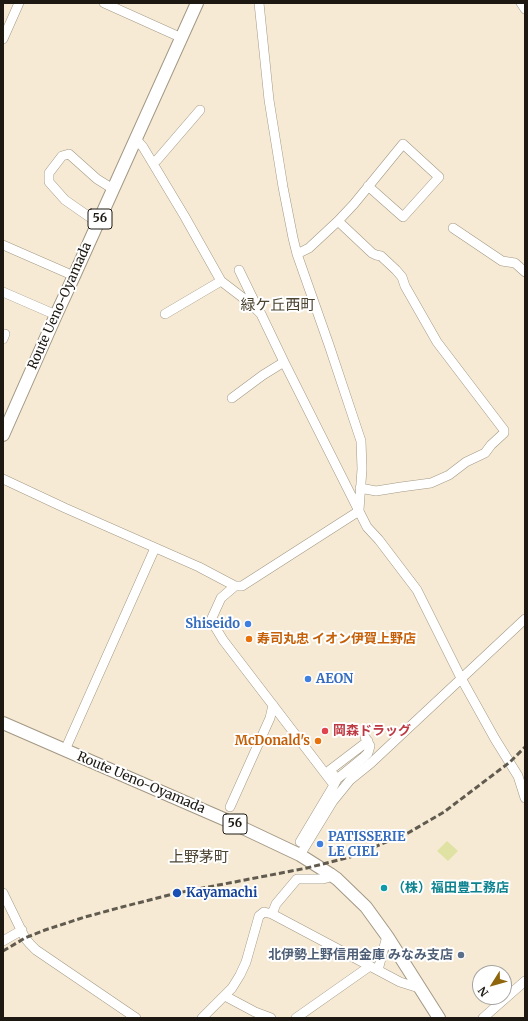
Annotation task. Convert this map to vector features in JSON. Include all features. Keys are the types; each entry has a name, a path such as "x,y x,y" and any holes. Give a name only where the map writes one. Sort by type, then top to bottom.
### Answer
{"main road":[{"name":"Route Ueno-Oyamada","path":"3,435 6,417 74,276 197,3"},
{"name":"Route Ueno-Oyamada","path":"3,723 226,820 300,855 330,874 366,907 387,936 439,1018"}],"street":[{"path":"3,39 19,3"},
{"path":"104,3 182,38"},
{"path":"259,3 269,100 282,187 293,238 297,254 361,441 362,469 359,511"},
{"path":"520,3 525,9"},
{"path":"152,162 157,160 200,110"},
{"path":"136,139 143,147 185,217 221,281 251,304 260,314"},
{"path":"297,254 309,248 338,221 403,144 439,177 403,217 368,186"},
{"path":"98,223 65,200 49,182 49,173 62,156 69,154 97,179 113,189"},
{"path":"338,221 372,253 381,256 402,277 405,286 437,342 504,430 504,433 485,453 466,462 449,475 431,484 401,486 376,491 360,488"},
{"path":"453,228 502,261 515,263 525,272"},
{"path":"3,245 74,276"},
{"path":"239,270 367,527 379,540 416,590 495,739 518,776 525,798"},
{"path":"165,314 221,281"},
{"path":"3,292 56,315"},
{"path":"3,334 5,334 3,339"},
{"path":"232,398 263,375 284,362"},
{"path":"3,479 199,567 235,586 242,586 359,511"},
{"path":"65,750 155,548"},
{"path":"235,586 221,598 211,620 224,640 273,705 335,782"},
{"path":"300,855 333,801 350,780 371,763 525,619"},
{"path":"230,806 270,718 273,705"},
{"path":"300,842 335,782 368,753 370,746 366,739 330,770 335,782"},
{"path":"272,914 276,904 297,879 323,880 330,874"},
{"path":"3,894 30,944 36,950 136,1018"},
{"path":"202,1018 225,996 240,975 246,962 259,916 264,912 272,914 400,982 420,988"},
{"path":"3,941 22,930"},
{"path":"378,970 387,936"},
{"path":"296,1018 370,966"},
{"path":"483,1018 525,981"},
{"path":"225,996 255,1012 271,1018"}],"green space":[{"path":"447,841 458,851 448,861 437,851"}],"railway":[{"path":"3,951 25,938 85,917 177,893 307,868 350,857 408,833 444,812 510,762 525,747"}],"place":[{"name":"Shiseido","path":"248,624"},
{"name":"寿司丸忠 イオン伊賀上野店","path":"249,639"},
{"name":"AEON","path":"308,679"},
{"name":"岡森ドラッグ","path":"325,731"},
{"name":"McDonald's","path":"318,741"},
{"name":"PATISSERIE LE CIEL","path":"320,844"},
{"name":"（株）福田豊工務店","path":"384,888"},
{"name":"Kayamachi","path":"177,893"},
{"name":"北伊勢上野信用金庫 みなみ支店","path":"461,955"}],"district":[{"name":"緑ケ丘西町","path":"278,306"},
{"name":"上野茅町","path":"199,858"}]}
